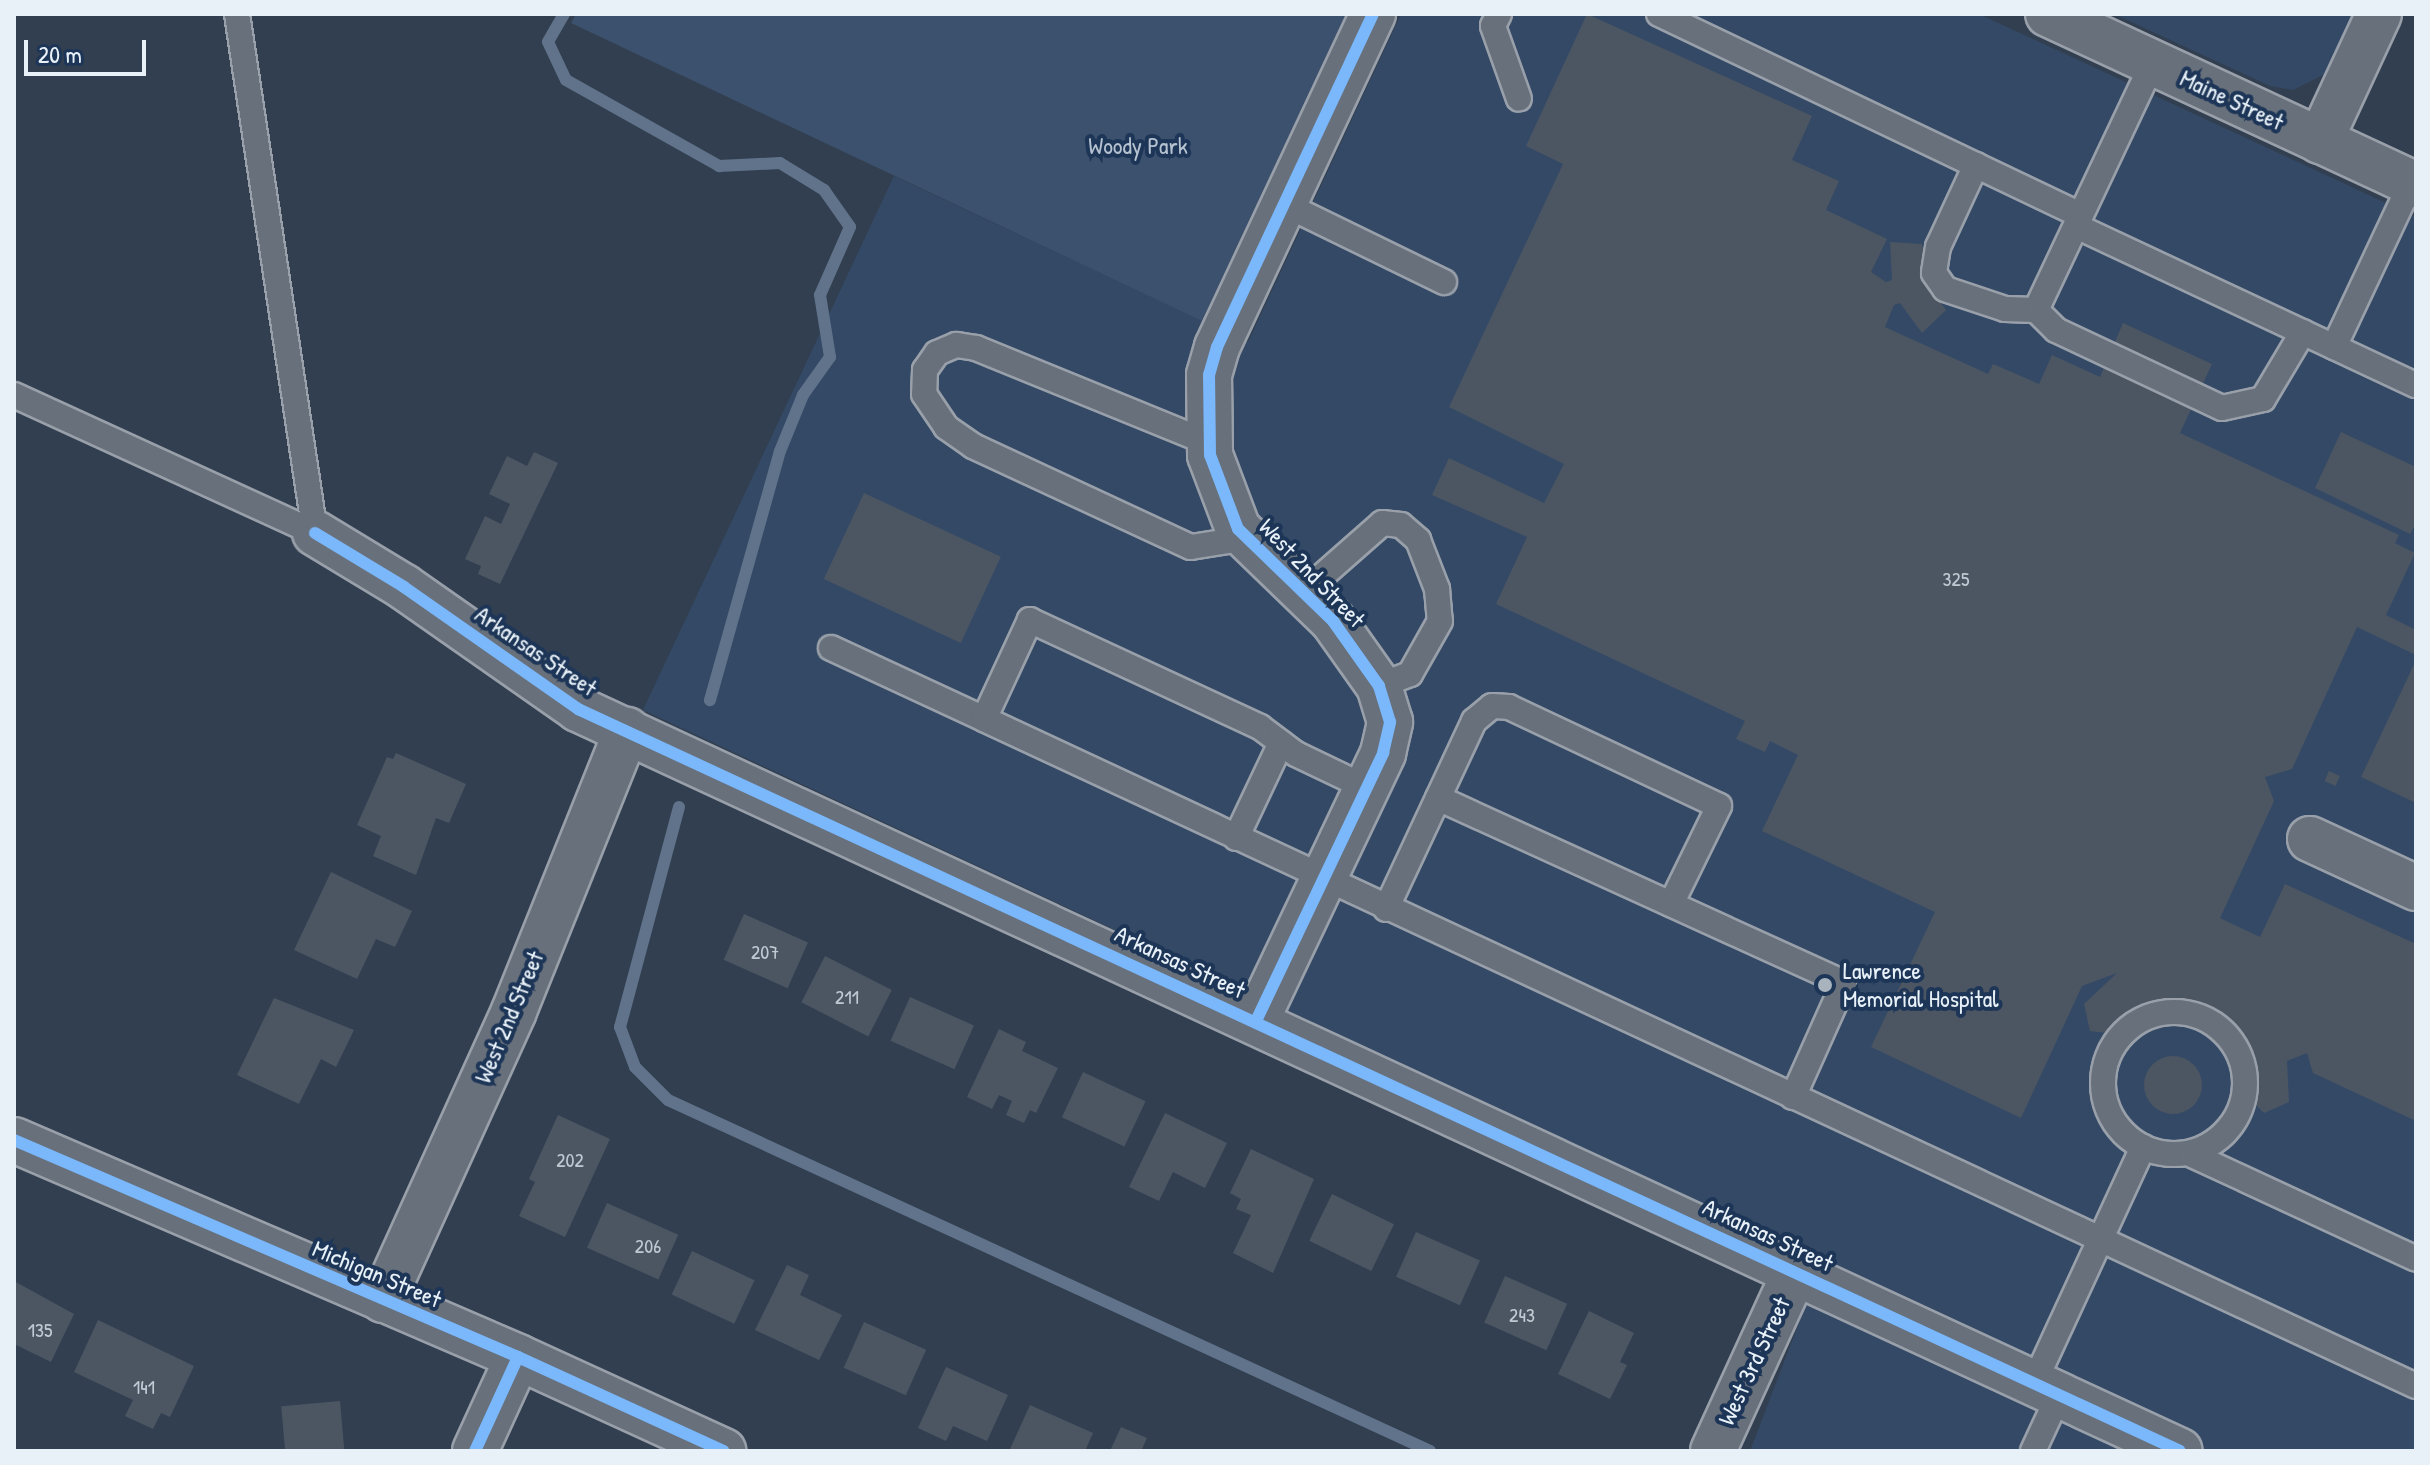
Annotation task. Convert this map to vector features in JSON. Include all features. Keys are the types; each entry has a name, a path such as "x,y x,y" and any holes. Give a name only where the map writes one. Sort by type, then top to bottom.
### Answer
{"street":[{"name":"West 2nd Street","path":"1256,1021 1367,788 1390,722 1379,686 1305,591 1247,538 1227,507 1209,443 1207,401 1217,347 1373,14"},
{"name":"Maine Street","path":"2048,14 2414,184"},
{"path":"2320,141 2379,14"},
{"name":"Arkansas Street","path":"315,533 404,587 578,709 2180,1451"},
{"name":"West 2nd Street","path":"383,1300 514,1011 627,730"},
{"path":"2310,839 2416,888"},
{"name":"Michigan Street","path":"14,1140 518,1357 723,1451"},
{"name":"West 3rd Street","path":"1713,1451 1795,1272"},
{"path":"475,1451 518,1357"}],"lane":[{"path":"237,14 315,533"},
{"path":"1499,14 1493,26 1519,99"},
{"path":"1659,14 1976,165 2078,220 2416,385"},
{"path":"2036,310 2153,63"},
{"path":"1976,165 1938,247 1934,273 1945,289 1971,301 2036,310 2056,330 2222,408 2241,408 2263,399 2303,332"},
{"path":"2334,347 2414,184"},
{"path":"1284,204 1444,282"},
{"path":"1209,443 976,348 956,345 937,353 925,370 924,394 946,427 973,446 1191,547 1247,538"},
{"path":"14,395 315,533"},
{"path":"1305,591 1382,523 1401,525 1418,540 1437,589 1440,621 1410,674 1379,686"},
{"path":"984,719 1030,620 1260,727 1281,743 1367,788"},
{"path":"831,648 2416,1386"},
{"path":"1386,909 1474,721 1492,706 1509,707 1719,806 1671,904"},
{"path":"1236,838 1281,743"},
{"path":"1438,798 1844,983 1793,1097"},
{"path":"2188,1153 2222,1136 2237,1118 2245,1071 2237,1049 2223,1030 2203,1017 2180,1011 2156,1013 2135,1023 2117,1039 2106,1060 2106,1106 2117,1127 2156,1153 2188,1153 2416,1259"},
{"path":"2033,1451 2046,1389 2100,1239 2143,1147"}],"shaded area":[{"name":"Lawrence Memorial Hospital","path":"1401,14 1979,14 2416,217 2416,1451 1750,1451 1823,1260 643,710 894,176 1248,342"},
{"path":"2114,14 2354,14 2325,74 2293,90 2270,86"}],"green space":[{"name":"Woody Park","path":"576,14 1346,14 1202,321 571,23"}],"building":[{"path":"1587,14 1812,116 1792,160 1839,181 1826,210 1887,239 1871,272 1886,282 1892,280 1890,242 1922,244 1931,289 1946,310 1922,333 1900,303 1894,305 1885,327 1988,374 1993,364 2039,384 2052,355 2100,377 2123,323 2212,364 2180,433 2399,535 2395,543 2415,553 2386,615 2416,630 2416,655 2357,627 2292,769 2265,777 2274,801 2220,918 2260,937 2285,884 2416,944 2416,1121 2313,1073 2307,1053 2287,1061 2289,1102 2264,1113 2245,1094 2237,1047 2203,1015 2157,1010 2116,1034 2090,1031 2084,1004 2117,973 2082,986 2021,1118 1871,1047 1935,912 1762,831 1798,755 1770,741 1765,752 1736,739 1745,721 1496,604 1527,537 1432,495 1449,458 1544,503 1564,464 1449,407 1563,164 1526,146"},
{"path":"2341,432 2416,467 2416,523 2410,534 2315,488"},
{"path":"534,452 558,463 500,584 478,574 481,566 465,559 485,516 501,524 510,504 489,494 507,456 527,466"},
{"path":"864,493 1001,557 961,643 824,579"},
{"path":"2416,660 2416,803 2361,777"},
{"path":"396,753 466,784 449,823 436,818 416,875 373,856 381,836 357,825 387,757 393,759"},
{"path":"2329,771 2340,776 2335,786 2325,781"},
{"path":"331,872 412,911 395,947 376,939 357,979 294,950"},
{"path":"744,914 808,942 788,988 724,960"},
{"path":"825,956 892,990 868,1036 801,1002"},
{"path":"910,997 974,1025 954,1069 890,1041"},
{"path":"274,998 354,1030 336,1067 321,1059 299,1104 237,1075"},
{"path":"999,1029 1026,1042 1022,1051 1058,1068 1036,1113 1030,1110 1024,1123 1006,1115 1012,1101 999,1095 992,1109 967,1097"},
{"path":"2173,1056 2194,1064 2202,1085 2194,1106 2173,1114 2152,1106 2144,1085 2152,1064"},
{"path":"1083,1072 1146,1101 1124,1146 1062,1117"},
{"path":"1165,1113 1227,1143 1205,1188 1173,1172 1159,1201 1129,1187"},
{"path":"558,1115 610,1139 565,1237 519,1216 535,1182 529,1179"},
{"path":"1251,1149 1314,1179 1273,1273 1233,1253 1251,1215 1236,1209 1241,1199 1230,1193"},
{"path":"1332,1194 1394,1224 1371,1271 1309,1241"},
{"path":"607,1203 678,1235 658,1279 587,1248"},
{"path":"1416,1232 1480,1260 1460,1305 1396,1277"},
{"path":"692,1251 755,1280 734,1324 672,1295"},
{"path":"787,1265 809,1275 800,1295 842,1315 819,1360 755,1330"},
{"path":"1505,1276 1567,1304 1546,1350 1484,1323"},
{"path":"14,1281 74,1314 51,1362 14,1344"},
{"path":"1589,1311 1634,1333 1620,1362 1627,1365 1610,1399 1558,1374"},
{"path":"98,1320 194,1366 170,1417 161,1413 153,1429 125,1416 133,1400 74,1372"},
{"path":"864,1322 926,1350 906,1395 844,1368"},
{"path":"946,1367 1008,1395 987,1441 953,1426 946,1441 918,1428"},
{"path":"340,1401 344,1451 285,1451 281,1406"},
{"path":"1030,1405 1093,1433 1085,1451 1010,1449"},
{"path":"1121,1427 1147,1438 1141,1451 1110,1451"}],"waterway":[{"path":"564,14 548,42 566,80 719,166 780,163 824,190 850,227 820,295 830,357 803,395 780,451 710,700"},
{"path":"679,807 620,1027 635,1067 668,1100 1430,1451"}],"cycle path":[{"path":"1256,1021 1383,753 1390,722 1379,686 1333,621 1238,529 1210,455 1209,375 1217,347 1373,14"},
{"path":"315,533 404,587 578,709 2180,1451"},
{"path":"14,1140 518,1357 723,1451"},
{"path":"475,1451 518,1357"}],"place":[{"name":"Lawrence Memorial Hospital","path":"1825,985"}]}
